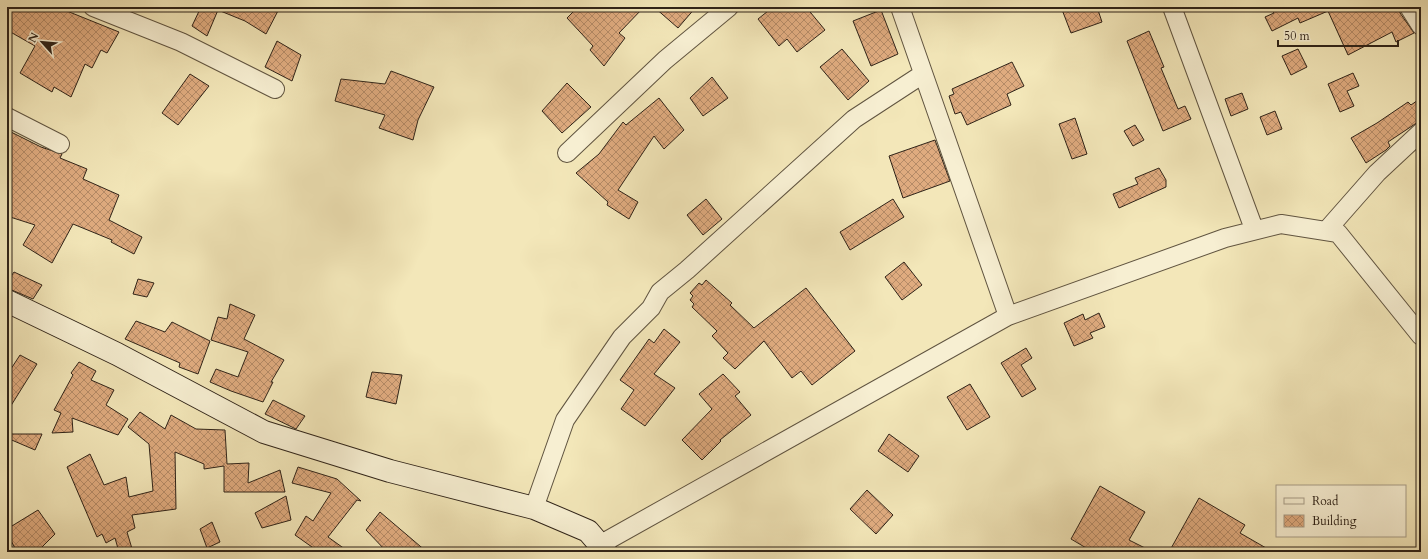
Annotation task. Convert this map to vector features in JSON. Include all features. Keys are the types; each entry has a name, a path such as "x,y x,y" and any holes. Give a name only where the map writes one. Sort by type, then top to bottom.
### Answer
{"street":[{"path":"94,7 181,42 275,89"},
{"path":"567,153 666,60 729,7"},
{"path":"900,7 1008,316"},
{"path":"1172,7 1254,229"},
{"path":"1409,7 1421,26"},
{"path":"534,508 565,420 622,337 651,308 660,292 687,270 854,119 923,74"},
{"path":"7,117 60,144"},
{"path":"1326,231 1378,173 1421,132"},
{"path":"7,301 117,354 264,432 390,471 534,508 588,531 604,548 1008,316 1254,229 1281,224 1338,233 1421,336"}],"building":[{"path":"7,7 57,7 119,32 107,53 101,50 92,68 85,64 71,97 54,87 52,92 20,73 35,46 7,30"},
{"path":"201,7 280,7 266,34 245,21 218,10 207,36 192,26"},
{"path":"578,7 644,7 619,33 625,38 604,66 590,50 593,46 567,18"},
{"path":"654,7 696,7 678,28"},
{"path":"773,7 806,7 825,30 797,52 787,39 779,46 758,19"},
{"path":"1061,7 1097,7 1102,22 1071,33"},
{"path":"1270,7 1399,7 1400,13 1414,33 1396,42 1392,32 1348,55 1328,11 1300,23 1298,18 1272,31 1265,17 1274,13"},
{"path":"881,10 898,54 871,66 853,21"},
{"path":"1149,31 1164,67 1161,68 1178,109 1185,106 1191,119 1163,131 1127,41"},
{"path":"277,41 301,55 292,81 265,67"},
{"path":"842,49 869,81 848,100 820,67"},
{"path":"1298,49 1307,67 1291,75 1282,56"},
{"path":"1012,62 1024,86 1007,94 1011,105 967,125 961,112 955,114 949,96 954,94 952,89"},
{"path":"391,71 434,87 418,120 413,140 379,128 385,115 335,101 341,79 385,84"},
{"path":"1353,73 1359,86 1347,91 1354,106 1340,112 1328,84"},
{"path":"190,74 209,86 178,125 162,113"},
{"path":"712,77 728,98 703,116 690,98"},
{"path":"567,83 591,107 562,133 542,111"},
{"path":"1242,93 1248,109 1231,116 1225,99"},
{"path":"659,98 684,130 664,149 654,136 618,190 638,202 629,219 607,205 608,202 576,173 599,154 623,122 626,125"},
{"path":"1421,98 1421,120 1388,142 1390,146 1386,150 1366,163 1351,138 1377,123 1408,102 1411,105"},
{"path":"1275,111 1282,129 1267,135 1260,117"},
{"path":"1075,118 1087,154 1072,159 1059,124"},
{"path":"1135,125 1144,140 1133,146 1124,131"},
{"path":"7,130 41,147 62,154 60,158 87,169 83,179 119,195 109,220 142,237 134,254 111,242 112,240 73,224 52,263 23,245 35,225 7,216"},
{"path":"935,140 950,181 903,198 889,156"},
{"path":"1159,168 1166,180 1166,187 1119,208 1113,194 1138,184 1135,178"},
{"path":"706,199 722,219 703,235 687,215"},
{"path":"893,199 904,217 850,250 840,232"},
{"path":"904,262 922,285 902,300 885,277"},
{"path":"14,272 42,285 33,299 7,288 7,282"},
{"path":"138,279 154,283 147,297 133,294"},
{"path":"706,280 732,303 730,305 754,328 806,288 855,351 812,385 801,371 792,378 764,341 735,369 723,358 728,353 712,336 717,331 692,307 694,304 690,300 693,296 690,293 699,283 702,285"},
{"path":"230,304 255,315 244,339 284,360 271,382 273,382 263,402 210,382 216,369 238,377 248,352 211,340 218,317 227,319"},
{"path":"1099,313 1105,327 1090,333 1093,338 1074,346 1064,323 1083,314 1085,320"},
{"path":"136,321 165,332 172,322 210,341 198,374 179,367 180,363 125,339"},
{"path":"664,329 680,342 654,374 675,388 645,426 621,409 634,390 620,380 649,339 654,343"},
{"path":"1026,348 1032,358 1021,365 1036,389 1022,397 1001,363"},
{"path":"20,355 37,364 7,412 7,375"},
{"path":"79,362 96,371 91,380 114,390 106,405 128,419 118,435 72,418 73,432 52,433 61,413 54,410 73,375 71,373"},
{"path":"372,372 402,375 396,404 366,397"},
{"path":"723,374 740,392 735,396 751,415 720,440 721,441 702,460 682,440 712,409 699,394"},
{"path":"970,384 990,417 967,430 947,397"},
{"path":"273,400 305,416 296,429 265,414"},
{"path":"140,412 165,429 171,415 196,429 225,430 227,464 249,463 248,483 280,470 285,492 224,492 224,466 204,469 204,464 175,452 176,509 132,515 135,528 127,532 133,552 119,552 115,538 106,543 102,534 97,537 67,467 90,454 104,485 126,477 129,497 153,491 149,444 128,427"},
{"path":"7,434 42,434 35,450 7,438"},
{"path":"889,434 919,456 908,472 878,451"},
{"path":"298,467 337,479 361,501 357,500 328,537 349,552 319,552 295,535 306,516 313,521 331,493 292,483"},
{"path":"1100,486 1145,512 1129,540 1153,552 1093,552 1071,539"},
{"path":"867,490 893,515 876,534 850,509"},
{"path":"286,496 291,520 262,528 255,513"},
{"path":"1199,498 1245,525 1240,533 1273,552 1169,552"},
{"path":"38,510 55,534 37,552 17,552 7,533 7,529"},
{"path":"380,512 427,552 387,552 366,530"},
{"path":"212,522 220,542 207,548 200,529"}]}
